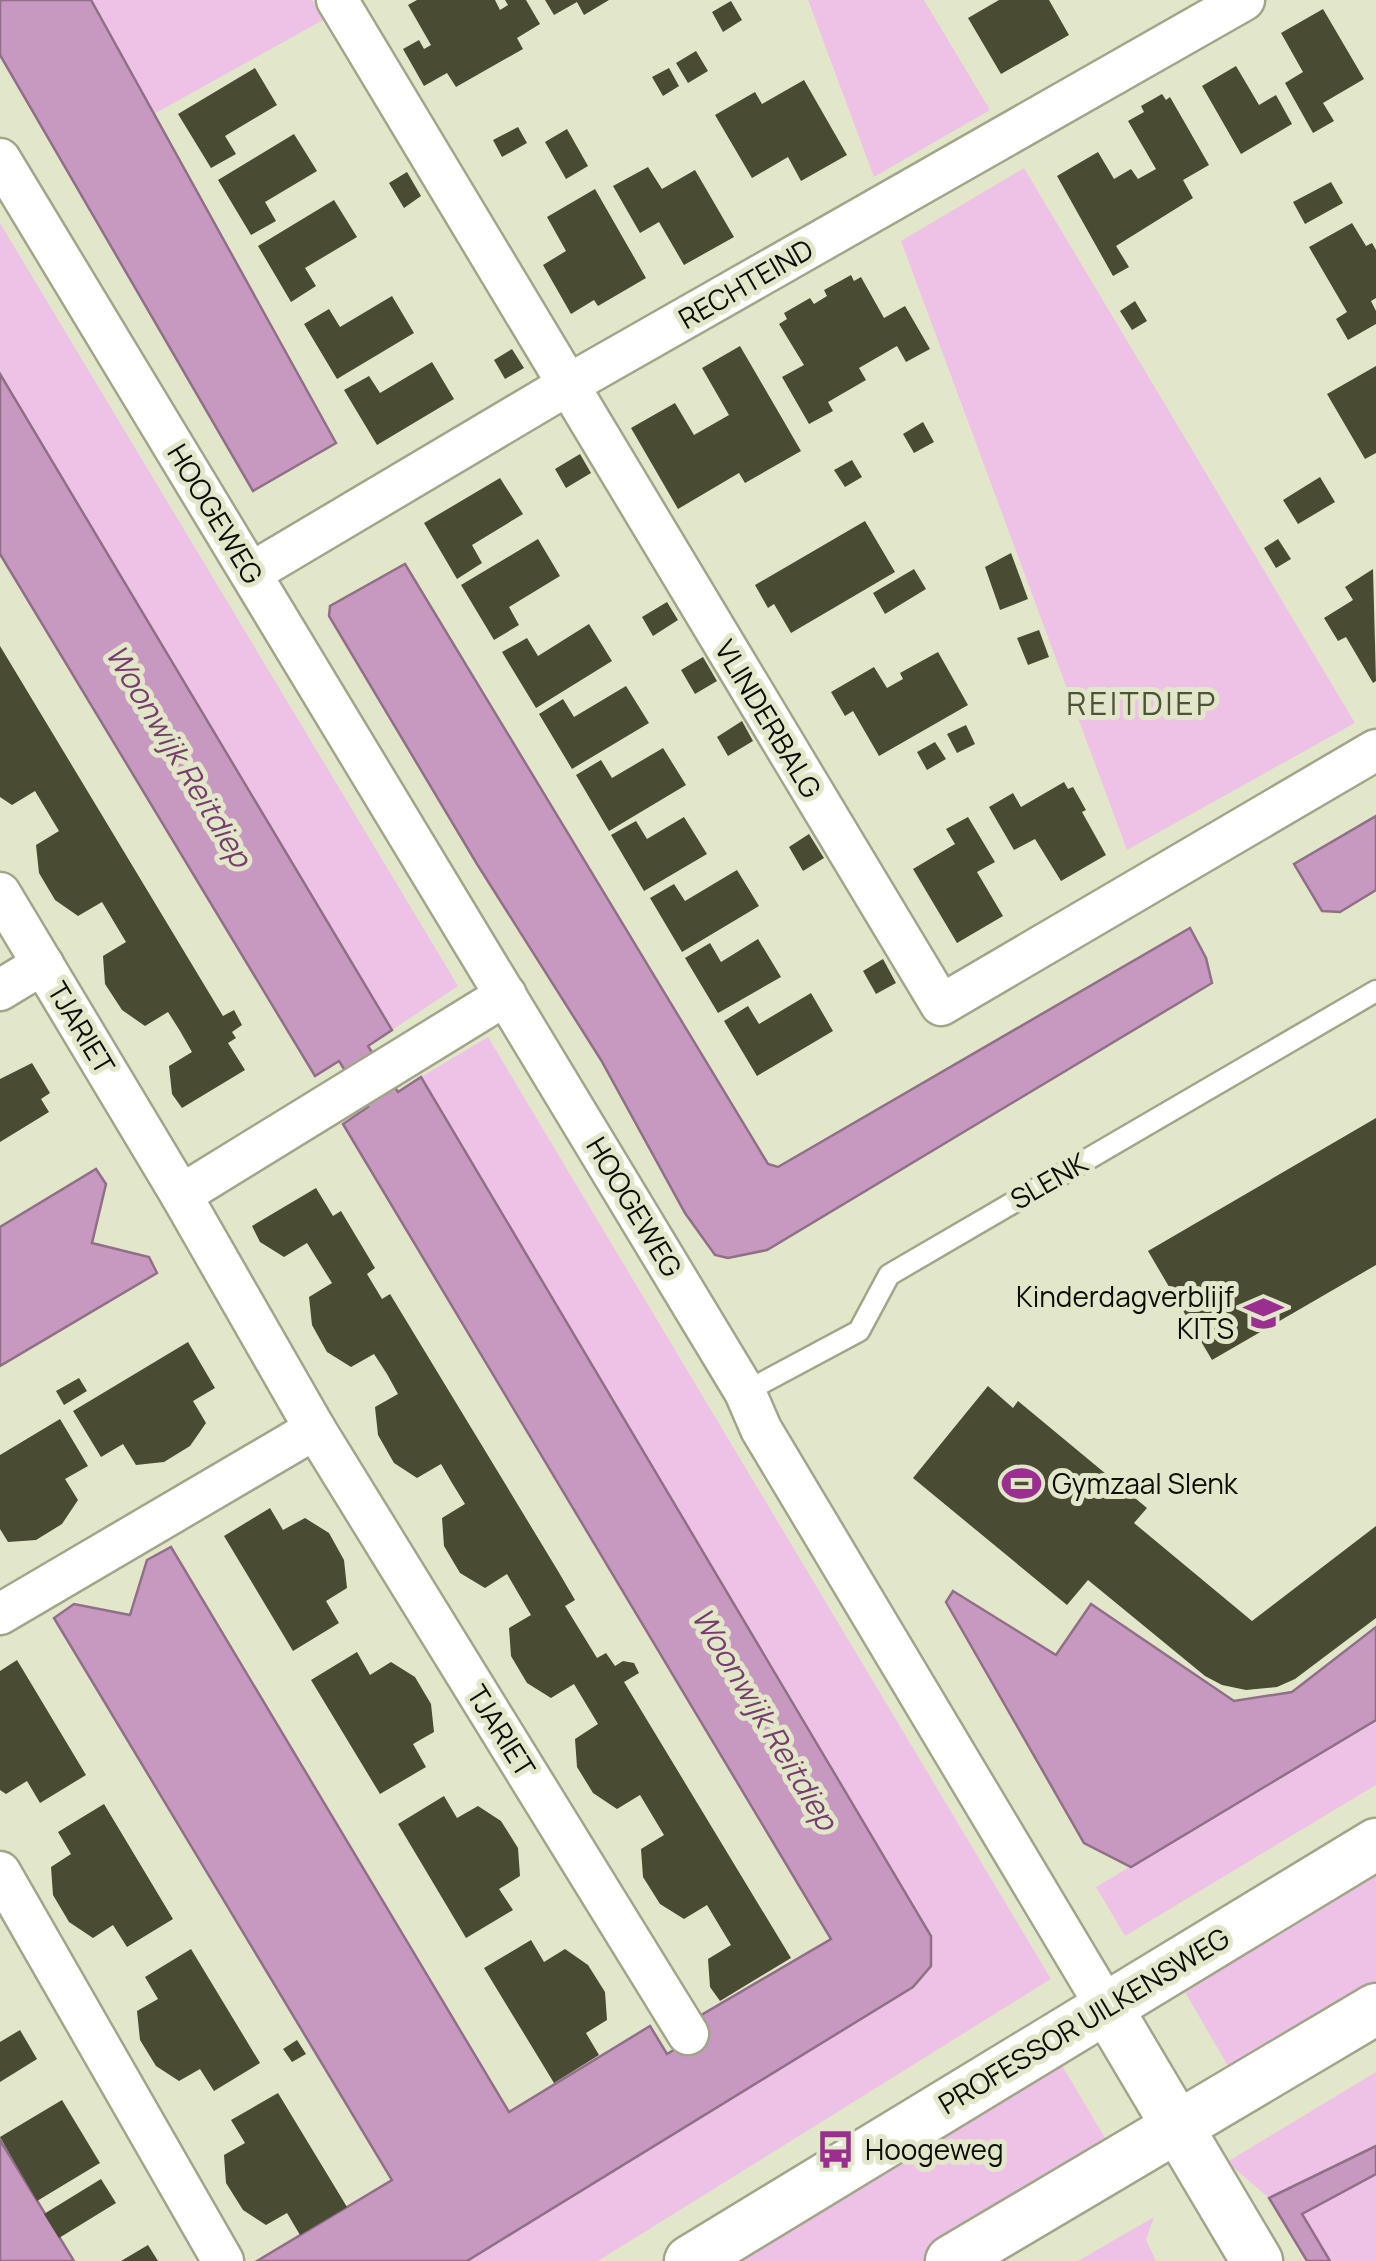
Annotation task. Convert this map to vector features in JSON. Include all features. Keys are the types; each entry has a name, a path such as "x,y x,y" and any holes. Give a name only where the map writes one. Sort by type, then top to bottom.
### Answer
{"street":[{"name":"VLINDERBALG","path":"337,0 941,1004 1376,750"},
{"name":"RECHTEIND","path":"251,573 566,386 1244,0"},
{"name":"HOOGEWEG","path":"0,159 745,1392 772,1446 1258,2261"},
{"name":"TJARIET","path":"0,893 315,1428 688,2034"},
{"name":"TJARIET","path":"0,990 43,964"},
{"path":"181,1195 506,994"},
{"path":"0,1614 315,1428"},
{"name":"PROFESSOR UILKENSWEG","path":"690,2261 1376,1844"},
{"path":"0,1872 223,2261"},
{"path":"951,2261 1376,2009"}],"lane":[{"name":"SLENK","path":"745,1392 859,1330 889,1275 1376,990"}],"shaded area":[{"path":"91,0 312,0 323,20 154,114"},
{"path":"808,0 924,0 990,110 874,177"},
{"path":"1024,168 1355,723 1127,850 901,241"},
{"path":"0,223 458,986 392,1030 0,374"},
{"path":"488,1037 1051,1979 598,2261 467,2261 913,1987 931,1966 931,1936 421,1077"},
{"path":"1376,1720 1376,1785 1125,1936 1096,1887"},
{"path":"1376,1863 1376,1995 1236,2080 1178,1980"},
{"path":"1054,2052 1114,2153 927,2261 717,2261"},
{"path":"1376,2072 1376,2146 1269,2198 1227,2162"},
{"path":"1376,2174 1376,2261 1330,2261 1302,2214"},
{"path":"1154,2217 1146,2240 1156,2261 1078,2261"}],"water":[{"path":"0,0 91,0 336,443 253,491 0,55"},
{"name":"Woonwijk Reitdiep","path":"0,374 392,1030 368,1046 398,1092 421,1077 931,1936 931,1966 913,1987 467,2261 257,2261 392,2180 54,1618 74,1604 130,1615 147,1560 171,1547 509,2112 650,2026 667,2054 707,2030 698,2017 831,1939 343,1124 368,1107 339,1061 315,1076 0,554"},
{"path":"405,564 768,1164 778,1167 1190,928 1206,958 1212,983 767,1250 728,1258 715,1255 685,1213 601,1060 477,864 329,616 330,606"},
{"path":"1376,816 1376,890 1340,912 1322,911 1294,864"},
{"path":"96,1169 106,1184 92,1243 149,1257 157,1273 0,1366 0,1227"},
{"path":"953,1591 1056,1655 1091,1604 1234,1701 1292,1692 1376,1627 1376,1720 1131,1867 1084,1843 946,1602"},
{"path":"0,2140 74,2261 0,2261"},
{"path":"1376,2146 1376,2174 1302,2214 1330,2261 1307,2261 1269,2198"}],"building":[{"path":"417,0 495,0 500,10 508,5 505,0 526,0 540,24 517,38 523,49 456,87 447,73 424,86 403,49 419,40 424,49 431,45 408,5"},
{"path":"545,0 609,0 584,15 577,2 554,15"},
{"path":"999,0 1049,0 1069,35 1001,74 968,18"},
{"path":"731,1 742,20 723,32 712,12"},
{"path":"1323,9 1364,79 1323,103 1334,121 1313,133 1285,83 1303,72 1281,33"},
{"path":"696,51 708,71 688,83 676,63"},
{"path":"1236,66 1259,105 1276,95 1292,124 1241,154 1202,86"},
{"path":"255,68 277,105 225,136 236,154 211,168 178,114"},
{"path":"669,68 679,86 663,96 652,77"},
{"path":"804,80 847,155 801,181 788,157 752,178 715,115 755,92 762,104"},
{"path":"1162,94 1166,100 1170,97 1209,165 1183,180 1193,198 1116,246 1129,267 1113,276 1057,176 1098,152 1114,179 1131,169 1138,179 1156,169 1128,121 1144,112 1141,106"},
{"path":"518,127 527,143 502,157 493,140"},
{"path":"567,129 588,166 566,179 545,142"},
{"path":"294,134 317,171 265,202 276,221 251,235 218,180"},
{"path":"648,167 662,189 695,170 734,237 684,265 659,222 640,233 613,186"},
{"path":"407,172 421,196 404,208 389,183"},
{"path":"1331,182 1343,203 1305,224 1293,202"},
{"path":"595,189 646,278 598,306 594,300 571,314 543,265 566,251 547,217"},
{"path":"334,200 357,237 305,268 316,286 291,302 258,246"},
{"path":"1352,223 1366,246 1372,243 1376,250 1376,298 1371,301 1376,324 1348,340 1336,319 1347,312 1309,247"},
{"path":"851,275 854,281 861,277 884,318 905,306 930,349 906,362 897,346 859,368 866,380 828,402 833,411 809,424 782,377 804,365 779,324 787,319 784,313 810,298 814,304 827,296 824,290"},
{"path":"392,296 414,333 337,379 304,324 329,309 340,327"},
{"path":"1135,301 1147,321 1132,330 1120,311"},
{"path":"740,346 801,451 745,483 739,473 678,509 631,428 675,403 694,435 729,415 702,368"},
{"path":"512,349 524,368 505,379 494,360"},
{"path":"432,362 454,399 377,445 344,390 369,376 380,393"},
{"path":"1376,366 1376,453 1365,459 1327,394"},
{"path":"923,422 934,442 914,453 903,434"},
{"path":"580,454 591,473 566,488 555,469"},
{"path":"852,460 862,477 845,487 834,470"},
{"path":"1320,477 1335,502 1298,524 1283,500"},
{"path":"500,478 523,514 472,545 482,563 457,579 424,523"},
{"path":"865,521 895,572 791,633 774,604 768,608 755,585"},
{"path":"538,539 560,576 509,607 519,625 494,640 461,585"},
{"path":"1278,539 1291,559 1276,568 1264,548"},
{"path":"1011,553 1028,599 1000,610 985,567"},
{"path":"914,569 926,589 885,614 873,593"},
{"path":"1373,569 1373,683 1346,637 1338,641 1324,618 1353,600 1345,587"},
{"path":"667,602 678,620 653,636 642,617"},
{"path":"589,624 612,661 536,708 502,652 527,638 538,656"},
{"path":"1039,630 1049,657 1028,665 1017,638"},
{"path":"0,646 223,1016 234,1010 242,1025 232,1032 236,1038 228,1043 245,1070 182,1108 172,1094 169,1066 192,1052 180,1031 168,1012 145,1026 122,1010 105,984 103,956 126,942 102,902 78,916 55,900 39,873 36,845 59,831 35,791 12,805 0,797"},
{"path":"938,652 968,705 879,756 853,711 845,716 831,692 874,667 887,688 903,679 900,673"},
{"path":"703,657 717,681 695,694 681,670"},
{"path":"626,686 649,723 572,769 539,714 563,699 574,717"},
{"path":"742,721 753,741 728,756 717,737"},
{"path":"966,725 975,744 957,753 947,734"},
{"path":"935,742 946,759 927,770 917,752"},
{"path":"663,748 686,785 609,831 576,775 601,760 612,778"},
{"path":"1064,782 1068,789 1073,787 1106,855 1061,881 1035,839 1014,850 989,807 1013,793 1021,807"},
{"path":"684,817 707,854 644,891 611,835 636,821 647,839"},
{"path":"968,817 995,862 977,872 1003,916 957,943 913,869 955,844 946,829"},
{"path":"809,834 824,858 803,871 789,847"},
{"path":"737,870 759,906 682,952 650,898 674,884 685,901"},
{"path":"758,939 781,977 718,1013 685,958 710,943 721,962"},
{"path":"883,959 896,983 876,994 863,971"},
{"path":"811,993 833,1031 757,1076 724,1021 748,1006 759,1024"},
{"path":"32,1063 50,1093 41,1099 49,1112 0,1142 0,1079"},
{"path":"1376,1118 1376,1265 1212,1360 1148,1251"},
{"path":"316,1188 333,1216 341,1211 375,1268 367,1274 382,1299 390,1294 558,1571 575,1600 565,1606 597,1658 606,1653 615,1666 623,1661 634,1663 639,1673 624,1682 791,1958 720,2001 710,1987 708,1959 731,1945 707,1905 684,1919 660,1904 643,1877 641,1849 664,1835 640,1795 617,1809 593,1793 577,1767 575,1739 598,1724 574,1684 551,1698 527,1683 511,1656 509,1628 531,1615 507,1574 485,1588 460,1573 444,1546 442,1518 465,1504 441,1464 417,1478 394,1463 378,1435 375,1407 398,1394 387,1374 374,1354 351,1367 327,1352 312,1325 309,1297 332,1283 307,1243 284,1257 260,1242 252,1226"},
{"path":"188,1342 215,1388 193,1401 206,1423 190,1446 164,1462 136,1465 123,1444 101,1457 73,1411"},
{"path":"79,1378 87,1391 64,1405 56,1391"},
{"path":"988,1386 1013,1408 1018,1401 1147,1508 1134,1523 1252,1621 1376,1526 1376,1618 1295,1679 1277,1687 1246,1690 1222,1685 1205,1676 1088,1580 1067,1605 913,1478"},
{"path":"60,1419 88,1466 65,1479 78,1500 62,1524 36,1540 8,1542 0,1529 0,1455"},
{"path":"270,1508 283,1530 305,1518 329,1533 344,1560 347,1588 326,1601 339,1623 293,1651 224,1536"},
{"path":"357,1652 370,1675 391,1662 415,1677 431,1704 434,1732 413,1744 426,1767 380,1794 311,1680"},
{"path":"17,1660 86,1775 40,1803 27,1781 6,1794 0,1790 0,1671"},
{"path":"444,1796 457,1818 478,1806 501,1821 518,1848 520,1876 499,1889 513,1910 466,1938 398,1824"},
{"path":"104,1804 173,1919 127,1947 113,1925 93,1938 69,1922 53,1895 51,1867 71,1854 58,1832"},
{"path":"531,1940 544,1962 565,1949 588,1965 605,1992 607,2020 586,2033 599,2055 554,2083 484,1968"},
{"path":"191,1949 260,2063 214,2091 200,2069 179,2081 156,2066 140,2040 137,2011 158,1999 145,1977"},
{"path":"20,2030 37,2059 0,2082 0,2042"},
{"path":"297,2040 306,2054 292,2062 283,2049"},
{"path":"278,2093 347,2207 300,2235 287,2213 266,2225 243,2210 226,2183 224,2155 245,2143 231,2120"},
{"path":"62,2100 100,2163 37,2201 0,2137"},
{"path":"101,2179 116,2203 59,2238 44,2214"},
{"path":"148,2245 158,2261 121,2261"}],"place":[{"name":"Kinderdagverblijf KITS","path":"1264,1313"},
{"name":"Gymzaal Slenk","path":"1022,1484"},
{"name":"Hoogeweg","path":"835,2150"}],"district":[{"name":"REITDIEP","path":"1142,704"}]}
